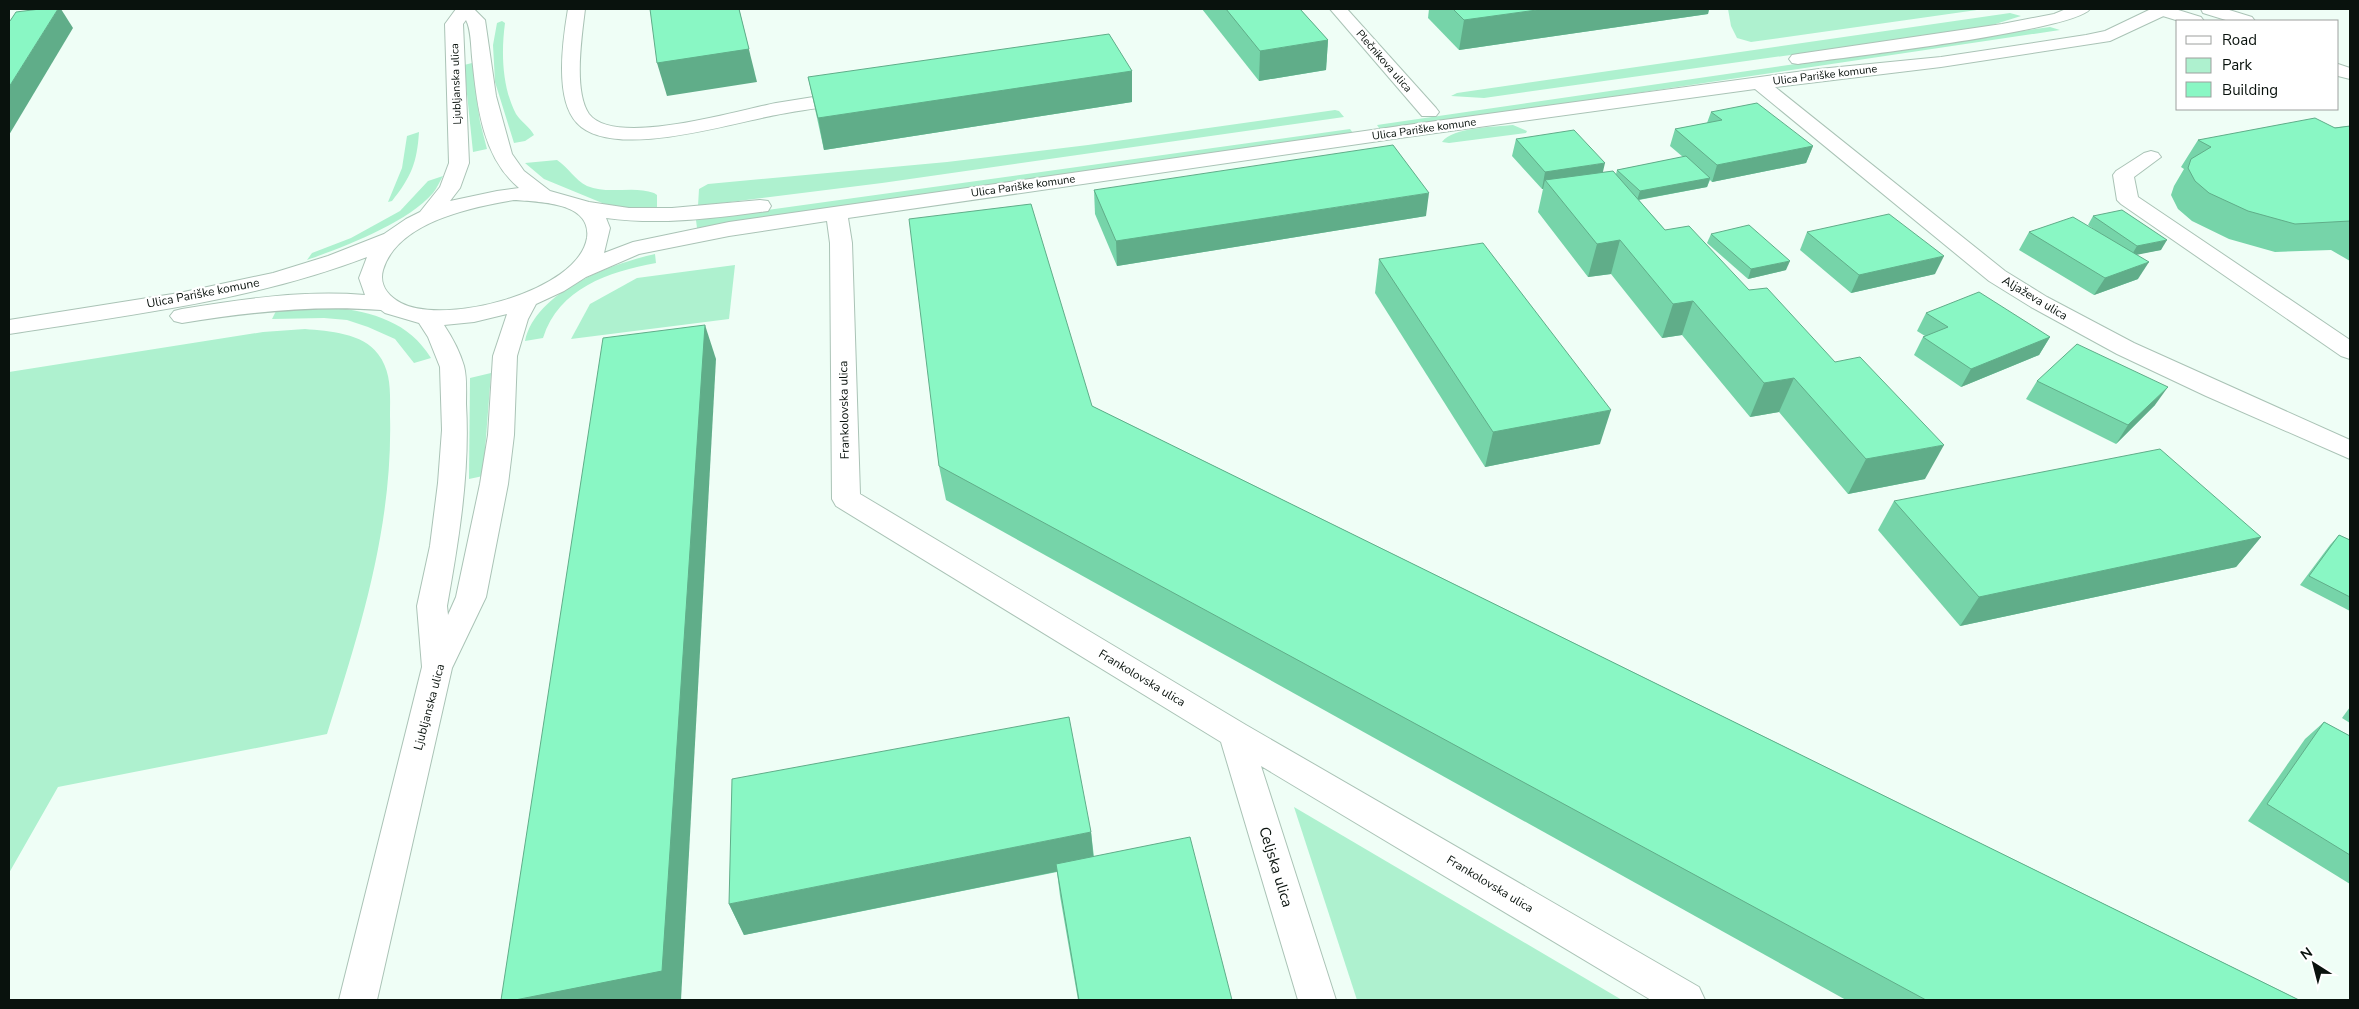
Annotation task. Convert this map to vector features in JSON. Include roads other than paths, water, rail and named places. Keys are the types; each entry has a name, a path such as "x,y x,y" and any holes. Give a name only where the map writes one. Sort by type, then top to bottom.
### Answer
{"street":[{"name":"Ljubljanska ulica","path":"428,216 450,188 459,163 454,24 465,9 476,20 493,122 503,155 518,175 542,195"},
{"name":"Plečnikova ulica","path":"1338,9 1429,112"},
{"path":"384,302 374,291 370,277 376,258 393,238 428,216 484,198 514,194 542,195 566,200 585,208 609,214 637,217 719,211 1429,112 2002,29 2058,18 2081,9"},
{"path":"2162,9 2192,20"},
{"name":"Ulica Pariške komune","path":"9,346 271,302 345,299 384,302 402,311 426,316 454,317 484,313 526,301 552,290 577,272 633,249 678,239 837,213 1407,131 1758,83 1941,62 2110,36 2162,9"},
{"path":"2208,9 2243,20"},
{"path":"579,10 572,56 573,98 584,120 608,134 675,132 776,109 864,95"},
{"name":"Aljaževa ulica","path":"1758,83 1990,270 2025,294 2088,329 2350,450"},
{"path":"2151,157 2124,175 2128,200 2350,351"},
{"path":"577,272 594,254 600,236 596,221 585,208"},
{"name":"Frankolovska ulica","path":"837,213 841,243 846,498 1234,734 1686,1000"},
{"name":"Ulica Pariške komune","path":"9,327 196,295 278,278 351,255 393,238"},
{"name":"Ljubljanska ulica","path":"358,1000 437,668 471,597 482,546 501,435 505,356 516,318 526,301"},
{"path":"426,316 440,337 452,367 455,430 452,483 444,546 432,606 437,668"},
{"name":"Celjska ulica","path":"1234,734 1317,1000"}]}
